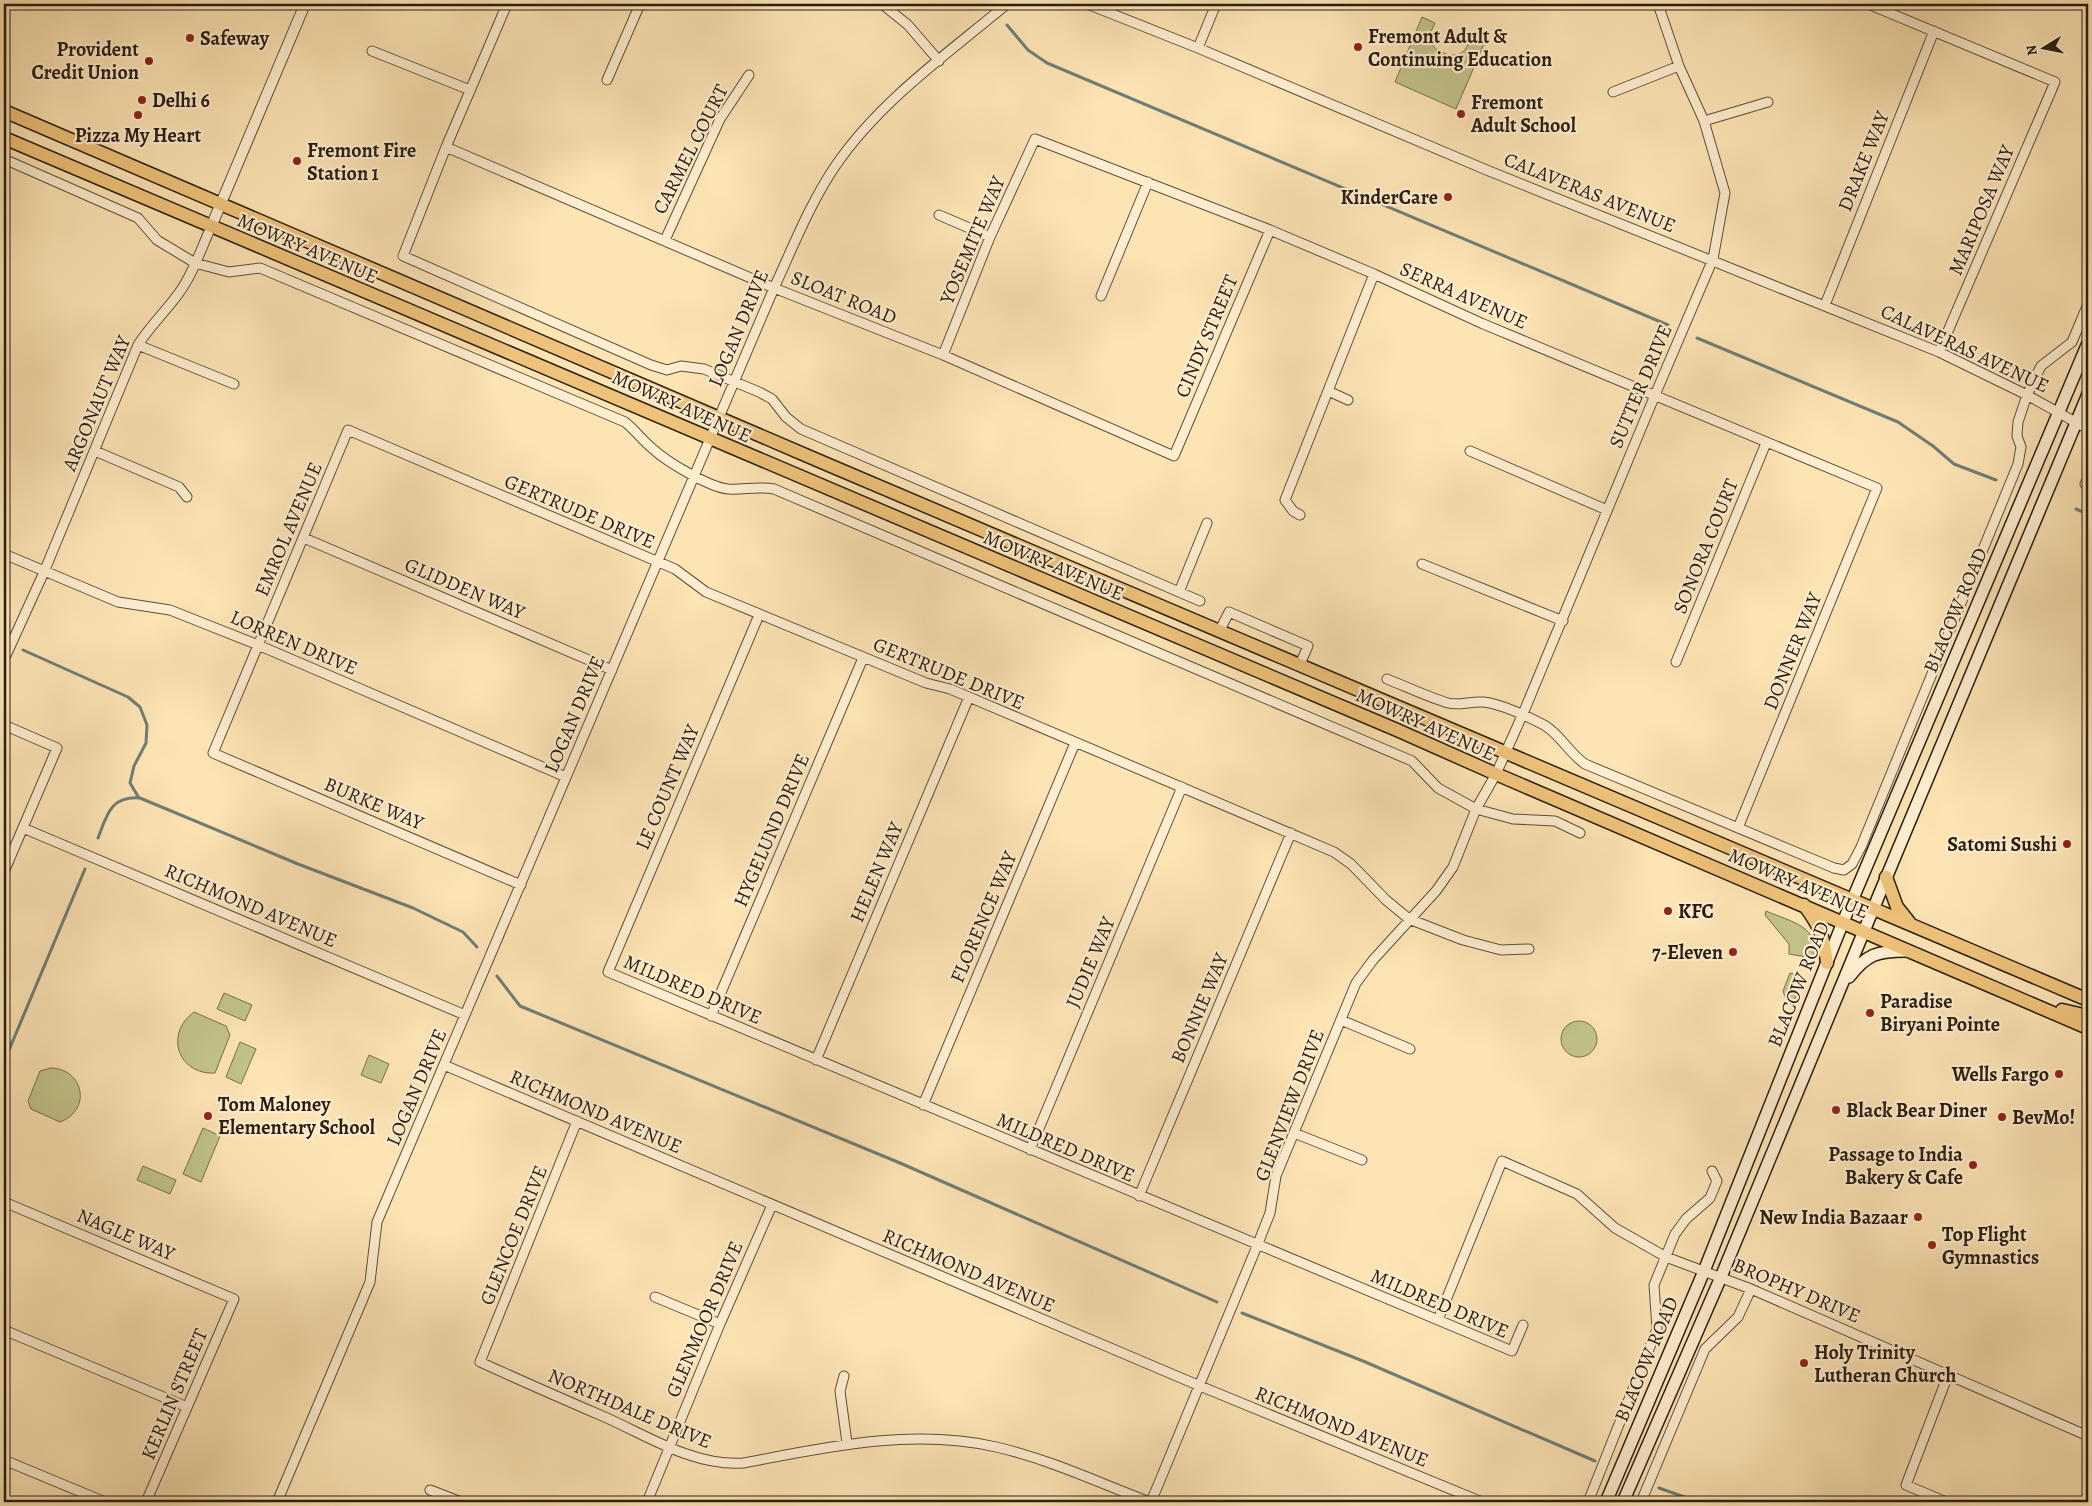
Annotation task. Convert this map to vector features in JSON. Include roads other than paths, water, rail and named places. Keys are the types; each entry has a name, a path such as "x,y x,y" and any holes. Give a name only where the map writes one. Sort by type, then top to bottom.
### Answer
{"main road":[{"name":"MOWRY AVENUE","path":"4,111 817,460 2088,1000"},
{"name":"MOWRY AVENUE","path":"4,138 1397,730 2088,1028"},
{"name":"BLACOW ROAD","path":"1606,1502 1704,1270 1843,922 2088,344"},
{"name":"BLACOW ROAD","path":"1623,1502 1721,1277 2088,394"},
{"path":"1886,877 1897,907 1910,924"},
{"path":"1804,905 1817,922 1824,938 1827,963"},
{"path":"1836,997 1855,969 1868,957 1887,951 1911,951"},
{"path":"2030,1002 2088,1016"}],"street":[{"name":"ARGONAUT WAY","path":"4,660 44,572 138,345 179,293 195,263 305,4"},
{"path":"446,147 507,4"},
{"path":"607,80 640,4"},
{"path":"882,4 908,25 939,61"},
{"name":"LOGAN DRIVE","path":"277,1502 370,1282 376,1222 612,670 656,562 695,476 774,288 817,196 835,166 858,136 886,106 1007,4"},
{"name":"CALAVERAS AVENUE","path":"1087,4 1198,48 1489,170 1939,352 2027,395 2088,429"},
{"path":"1198,48 1216,4"},
{"name":"SUTTER DRIVE","path":"1496,774 1563,621 1607,510 1713,259 1725,193 1704,121 1679,66 1658,4"},
{"path":"1868,4 1934,31"},
{"name":"MARIPOSA WAY","path":"1934,31 2056,82 1939,352"},
{"name":"DRAKE WAY","path":"1825,305 1934,31"},
{"path":"372,50 470,90"},
{"path":"1613,92 1679,66"},
{"name":"CARMEL COURT","path":"665,240 720,119 749,75"},
{"path":"1704,121 1768,102"},
{"name":"SERRA AVENUE","path":"1035,139 1270,230 1374,274 1480,323 1878,488"},
{"name":"YOSEMITE WAY","path":"943,355 990,237 1035,139"},
{"name":"SLOAT ROAD","path":"446,147 774,288 943,355 1174,456"},
{"name":"MOWRY AVENUE","path":"446,147 403,256 651,365 667,370 681,366 704,370 735,382 772,399 786,417 801,429 1200,601"},
{"name":"MOWRY AVENUE","path":"4,159 138,218 157,240 195,263 229,272 260,268 625,422 670,462 712,485 727,489 760,487 774,489 1412,761 1438,788 1476,809 1513,819 1555,821 1580,832"},
{"path":"1101,296 1148,182"},
{"path":"939,215 990,237"},
{"name":"CINDY STREET","path":"1174,456 1270,230"},
{"path":"1300,514 1293,512 1285,500 1374,274"},
{"name":"BLACOW ROAD","path":"1844,870 1852,864 1861,847 2018,464 2021,447 2017,436 2018,422 2027,395 2041,366 2072,342 2088,304"},
{"path":"138,345 234,384"},
{"path":"1328,391 1348,400"},
{"name":"EMROL AVENUE","path":"214,753 348,430"},
{"name":"GERTRUDE DRIVE","path":"348,430 675,570 706,592 758,615 926,683 969,697 1334,852 1351,864 1386,900 1409,919 1463,940 1501,950 1529,950"},
{"name":"SONORA COURT","path":"1676,662 1766,443"},
{"path":"95,451 179,487 187,497"},
{"path":"1470,451 1607,510"},
{"name":"DONNER WAY","path":"1738,828 1878,488"},
{"path":"1179,592 1207,523"},
{"name":"GLIDDEN WAY","path":"304,538 612,670"},
{"name":"LORREN DRIVE","path":"4,554 118,602 170,610 258,644 566,777"},
{"path":"1422,564 1563,621"},
{"path":"1220,630 1229,612 1308,646 1300,664"},
{"name":"LE COUNT WAY","path":"608,972 758,615"},
{"name":"HYGELUND DRIVE","path":"711,1016 863,658"},
{"name":"MOWRY AVENUE","path":"1387,679 1449,704 1482,702 1522,716 1545,726 1560,738 1575,757 1585,764 1834,868 1844,870"},
{"name":"HELEN WAY","path":"816,1060 969,697"},
{"path":"4,725 57,748 4,872"},
{"name":"FLORENCE WAY","path":"923,1105 1076,743"},
{"name":"BURKE WAY","path":"214,753 520,885"},
{"name":"GLENVIEW DRIVE","path":"1150,1502 1257,1246 1270,1213 1276,1176 1356,983 1373,960 1436,891 1453,867 1476,809 1496,774"},
{"name":"JUDIE WAY","path":"1030,1150 1182,787"},
{"name":"RICHMOND AVENUE","path":"23,828 465,1015"},
{"name":"BONNIE WAY","path":"1139,1196 1291,834"},
{"name":"MILDRED DRIVE","path":"608,972 1512,1352 1523,1324"},
{"path":"1341,1020 1410,1049"},
{"name":"RICHMOND AVENUE","path":"444,1065 1200,1386 1482,1502"},
{"name":"GLENCOE DRIVE","path":"480,1362 578,1121"},
{"path":"1294,1133 1362,1160"},
{"name":"BROPHY DRIVE","path":"1438,1320 1502,1161 1577,1194 1615,1228 1666,1258 1704,1270 1751,1289 2088,1436"},
{"name":"BLACOW ROAD","path":"1588,1502 1657,1330 1654,1285 1675,1234 1686,1219 1710,1198 1717,1181 1712,1171"},
{"name":"NAGLE WAY","path":"4,1202 234,1299"},
{"name":"GLENMOOR DRIVE","path":"647,1502 720,1324 772,1205"},
{"path":"1641,1502 1705,1348 1738,1317 1751,1289"},
{"path":"655,1297 720,1324"},
{"name":"KERLIN STREET","path":"146,1502 234,1299"},
{"path":"4,1330 187,1407"},
{"name":"NORTHDALE DRIVE","path":"480,1362 670,1447 708,1461 730,1464 847,1443 904,1438 944,1440 994,1447 1030,1456 1150,1502"},
{"path":"1946,1502 1906,1484 1948,1375"},
{"path":"844,1376 840,1391 847,1443"},
{"path":"4,1460 105,1502"},
{"path":"430,1490 460,1502"}],"waterway":[{"path":"1007,25 1028,50 1047,63 1668,325"},
{"path":"1697,338 1898,422 1933,446 1954,464 1996,480"},
{"path":"2076,509 2088,514"},
{"path":"23,650 128,697 140,707 147,725 146,743 134,766 130,783 139,798"},
{"path":"98,838 107,815 116,804 122,800 140,798 298,864 413,908 463,932 477,947"},
{"path":"4,1062 85,869"},
{"path":"497,976 520,1006 900,1163 1217,1302"},
{"path":"1242,1313 1363,1361 1595,1461"},
{"path":"1659,1488 1693,1500 1744,1498 1757,1502"}],"place":[{"name":"Safeway","path":"190,38"},
{"name":"Fremont Adult & Continuing Education","path":"1358,47"},
{"name":"Provident Credit Union","path":"149,61"},
{"name":"Delhi 6","path":"142,100"},
{"name":"Fremont Adult School","path":"1461,114"},
{"name":"Pizza My Heart","path":"138,115"},
{"name":"Fremont Fire Station 1","path":"297,161"},
{"name":"KinderCare","path":"1448,197"},
{"name":"Satomi Sushi","path":"2067,844"},
{"name":"KFC","path":"1668,911"},
{"name":"7-Eleven","path":"1733,952"},
{"name":"Paradise Biryani Pointe","path":"1870,1013"},
{"name":"Wells Fargo","path":"2059,1074"},
{"name":"Black Bear Diner","path":"1836,1110"},
{"name":"Tom Maloney Elementary School","path":"208,1116"},
{"name":"BevMo!","path":"2002,1117"},
{"name":"Passage to India Bakery & Cafe","path":"1973,1165"},
{"name":"New India Bazaar","path":"1918,1217"},
{"name":"Top Flight Gymnastics","path":"1932,1245"},
{"name":"Holy Trinity Lutheran Church","path":"1804,1363"}]}
